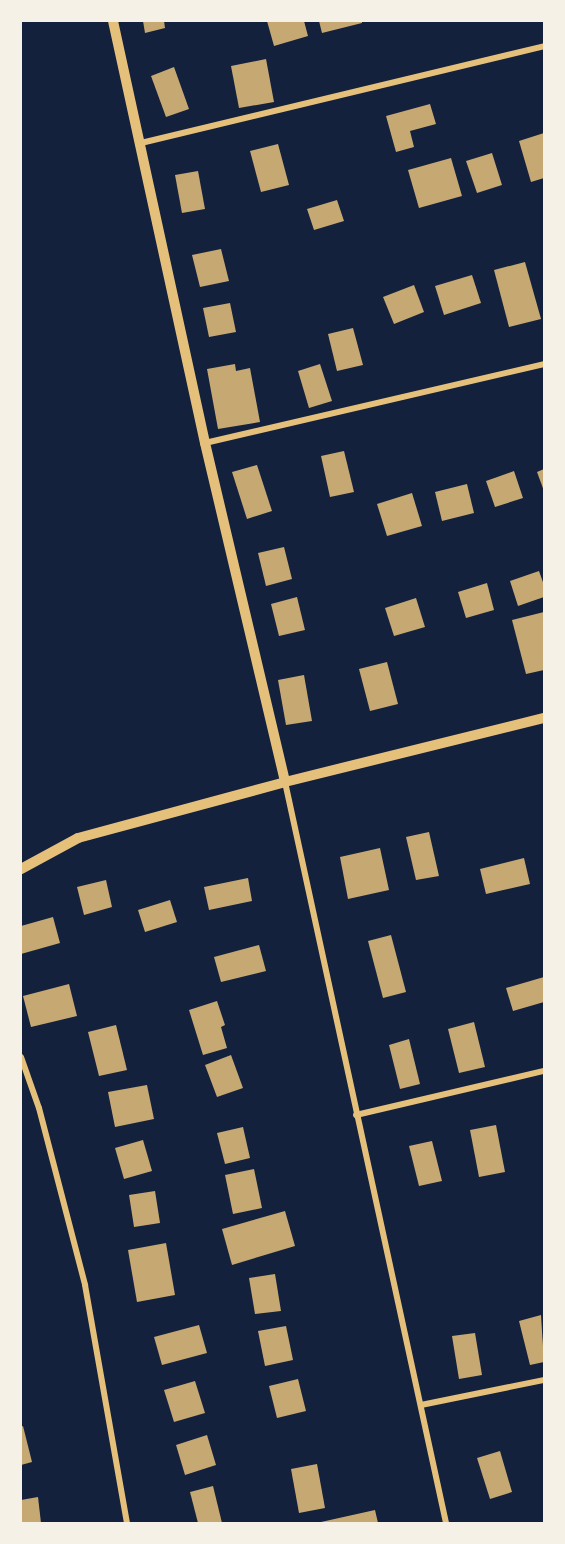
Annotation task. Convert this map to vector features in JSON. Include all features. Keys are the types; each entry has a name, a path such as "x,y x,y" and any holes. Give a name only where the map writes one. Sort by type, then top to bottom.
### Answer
{"street":[{"path":"113,21 205,443 285,782 446,1523"},
{"path":"141,143 544,46"},
{"path":"205,443 544,364"},
{"path":"21,869 78,838 285,782 544,718"},
{"path":"21,1057 39,1108 85,1285 127,1523"},
{"path":"356,1115 544,1071"},
{"path":"421,1405 544,1380"}],"building":[{"path":"143,21 164,21 165,28 145,33"},
{"path":"267,21 304,21 308,36 274,46"},
{"path":"319,21 362,21 362,23 322,33"},
{"path":"266,59 274,102 239,108 231,66"},
{"path":"174,67 189,109 166,117 151,76"},
{"path":"430,104 436,124 410,131 414,147 396,152 386,116"},
{"path":"544,133 544,178 531,182 519,141"},
{"path":"278,144 289,185 261,192 250,151"},
{"path":"492,153 502,185 477,193 466,161"},
{"path":"451,158 462,196 419,208 408,170"},
{"path":"198,171 205,209 182,213 175,175"},
{"path":"337,200 344,221 314,230 307,209"},
{"path":"221,249 229,281 200,287 192,255"},
{"path":"525,262 541,319 509,327 494,270"},
{"path":"472,275 481,303 444,315 435,286"},
{"path":"414,285 424,312 394,324 383,297"},
{"path":"230,303 236,332 209,337 203,308"},
{"path":"353,328 363,365 337,371 328,334"},
{"path":"235,364 236,371 250,368 260,422 218,429 207,369"},
{"path":"320,364 332,401 309,408 298,371"},
{"path":"344,451 354,492 330,497 321,456"},
{"path":"257,465 272,511 247,519 232,472"},
{"path":"544,469 544,491 537,472"},
{"path":"514,471 523,498 495,507 486,481"},
{"path":"467,484 474,513 442,521 435,492"},
{"path":"412,493 422,526 387,536 377,504"},
{"path":"284,547 292,579 266,586 258,553"},
{"path":"539,571 544,585 544,597 518,606 510,581"},
{"path":"487,583 494,610 466,618 458,592"},
{"path":"297,597 305,630 279,636 271,604"},
{"path":"416,598 425,627 394,636 385,608"},
{"path":"544,612 544,670 526,674 512,620"},
{"path":"387,662 398,704 370,711 359,669"},
{"path":"304,675 312,721 286,725 278,680"},
{"path":"429,832 439,876 416,880 406,837"},
{"path":"380,848 389,890 348,899 340,857"},
{"path":"524,858 530,884 486,894 480,869"},
{"path":"248,878 252,901 209,910 204,887"},
{"path":"106,880 112,907 84,915 77,887"},
{"path":"170,900 177,922 145,932 138,910"},
{"path":"53,917 60,943 21,954 21,926"},
{"path":"391,935 406,992 383,998 368,941"},
{"path":"259,945 266,971 221,982 214,957"},
{"path":"544,977 544,1002 513,1011 506,988"},
{"path":"69,984 77,1016 31,1027 23,996"},
{"path":"217,1001 225,1025 221,1027 227,1048 203,1055 189,1010"},
{"path":"474,1022 485,1067 459,1073 448,1029"},
{"path":"116,1025 127,1070 99,1076 88,1032"},
{"path":"409,1039 420,1084 400,1089 389,1045"},
{"path":"231,1055 243,1088 217,1097 205,1065"},
{"path":"147,1085 154,1119 115,1127 108,1092"},
{"path":"496,1125 505,1172 479,1177 470,1130"},
{"path":"243,1127 250,1158 225,1164 217,1133"},
{"path":"143,1140 152,1171 124,1179 115,1148"},
{"path":"432,1141 442,1181 419,1186 409,1146"},
{"path":"254,1169 262,1208 233,1214 225,1175"},
{"path":"155,1191 160,1223 134,1227 129,1195"},
{"path":"285,1211 295,1246 232,1265 222,1229"},
{"path":"166,1243 175,1295 137,1302 128,1250"},
{"path":"275,1274 281,1311 255,1314 249,1278"},
{"path":"541,1315 544,1362 530,1365 519,1321"},
{"path":"199,1325 207,1353 162,1365 154,1337"},
{"path":"286,1326 293,1360 265,1366 258,1331"},
{"path":"475,1333 482,1375 459,1379 452,1336"},
{"path":"298,1379 306,1411 277,1418 269,1386"},
{"path":"195,1381 205,1413 174,1422 164,1390"},
{"path":"23,1426 32,1462 21,1465 21,1427"},
{"path":"207,1435 216,1465 185,1475 176,1445"},
{"path":"500,1451 512,1492 490,1499 477,1458"},
{"path":"317,1464 325,1508 299,1513 291,1469"},
{"path":"213,1486 222,1523 198,1523 190,1492"},
{"path":"38,1497 41,1523 21,1523 21,1500"},
{"path":"375,1510 378,1523 321,1523 321,1522"}]}
